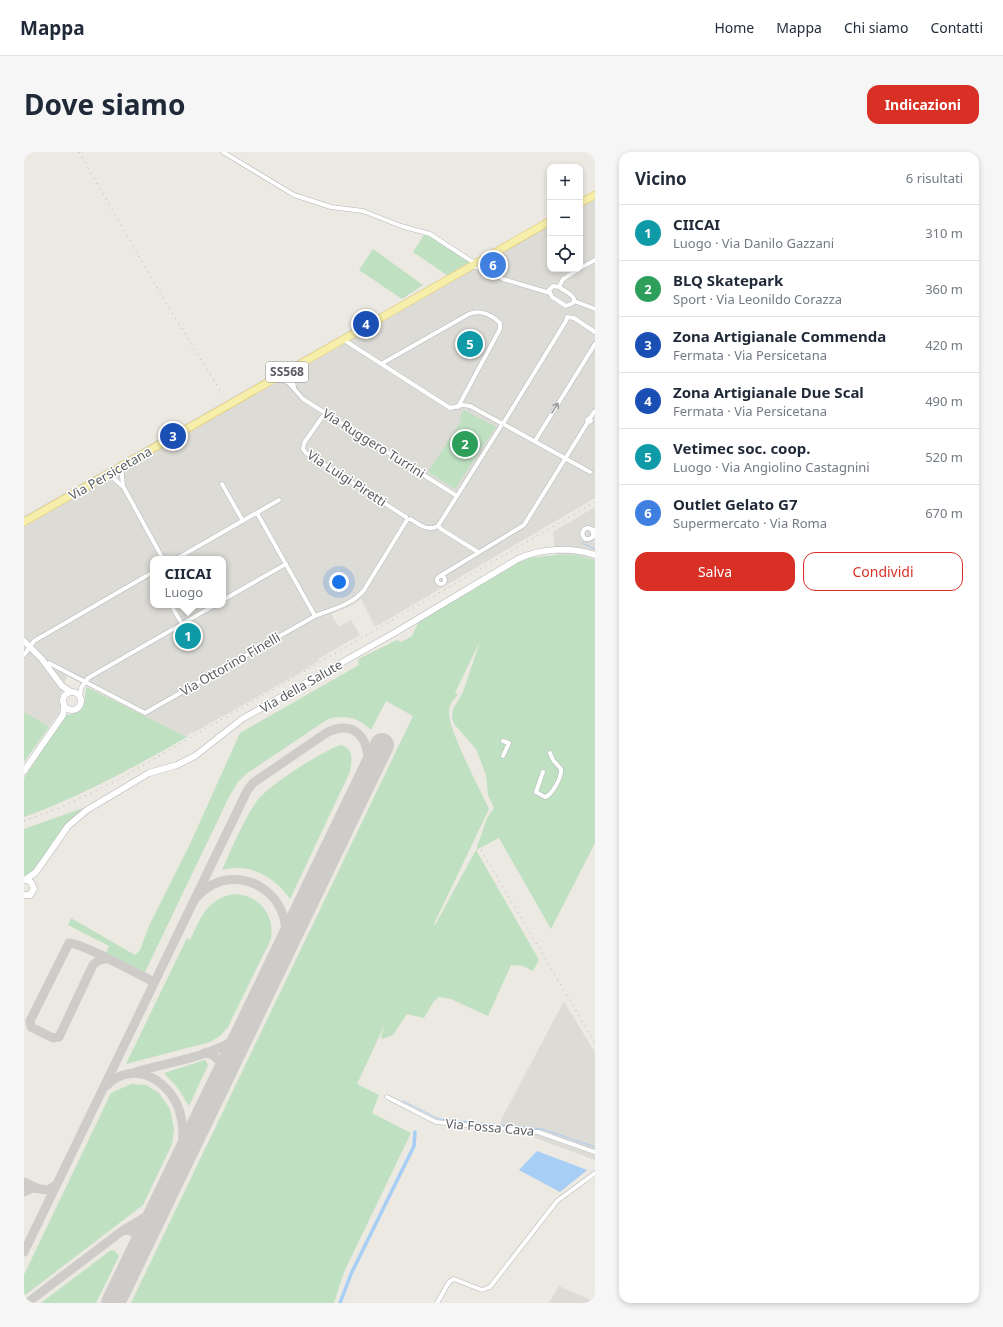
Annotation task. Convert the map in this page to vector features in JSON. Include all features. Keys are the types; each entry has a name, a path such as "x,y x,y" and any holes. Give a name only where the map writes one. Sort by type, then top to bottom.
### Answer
{"main road":[{"path":"583,201 595,195"},
{"name":"Via Persicetana","path":"24,522 107,473 344,340 547,223"}],"street":[{"path":"223,152 294,195 320,204 363,211 401,226 430,234 473,265 503,279 550,293 566,306 572,305 574,301"},
{"path":"487,257 485,267 489,272"},
{"path":"583,267 595,260"},
{"path":"559,287 563,279 575,272"},
{"path":"550,293 553,286 559,287 564,292 573,296 574,301"},
{"path":"574,301 595,309"},
{"path":"478,552 438,526 566,322 566,306"},
{"path":"381,364 472,312 479,311 489,315 500,323 500,329 458,407"},
{"path":"567,317 574,318 595,332"},
{"path":"344,340 450,408 470,406 590,472"},
{"path":"535,441 595,344"},
{"path":"294,368 292,376 294,387"},
{"name":"Via Ruggero Turrini","path":"275,379 285,380 294,387 303,399 457,496"},
{"path":"440,576 526,523 591,421 595,411"},
{"name":"Via Luigi Piretti","path":"325,412 304,443 303,448 306,453 406,518 425,528 438,526"},
{"path":"121,465 122,486"},
{"path":"107,473 113,476 122,486 161,556"},
{"path":"222,484 243,521"},
{"path":"181,556 279,500"},
{"path":"257,513 315,616"},
{"name":"Via Ottorino Finelli","path":"85,681 145,713 315,616 339,608 360,594 406,518"},
{"path":"584,529 593,530 594,535 588,539 583,536 584,529"},
{"name":"Via della Salute","path":"25,880 36,872 68,826 87,810 149,773 177,765 195,756 242,719 396,632 518,559 540,552 558,550 582,552 595,555"},
{"path":"226,598 286,564"},
{"path":"24,655 34,641 150,574"},
{"path":"173,608 182,624"},
{"path":"63,715 78,708 81,704 81,688 85,681 210,608"},
{"path":"24,641 62,686 80,696"},
{"path":"49,663 85,681"},
{"path":"24,771 63,715 64,697 62,686"},
{"path":"64,697 81,688"},
{"path":"64,706 73,710"},
{"path":"503,741 509,743 503,756"},
{"path":"543,772 536,792 545,797 549,795 562,775 561,769 553,760 550,753"},
{"name":"Via della Salute","path":"24,896 30,895 33,891 33,883 36,872"},
{"path":"25,880 33,883"},
{"name":"Via Fossa Cava","path":"387,1097 440,1123 538,1132 595,1152"},
{"path":"437,1303 449,1282 454,1279 482,1290 490,1287 557,1201 595,1173"}],"shaded area":[{"path":"595,196 595,498 375,627 361,599 353,605 331,614 339,627 351,620 360,635 318,659 319,661 301,672 193,733 190,732 187,737 67,676 59,699 61,711 49,727 24,712 24,516 470,262 493,255 547,224 547,272 583,272 583,203"},
{"path":"595,507 595,560 576,555 556,555 553,532"},
{"path":"564,1001 595,1053 595,1160 533,1137 531,1129 500,1127 501,1120"},
{"path":"559,1286 595,1302 595,1303 549,1303"}],"green space":[{"path":"424,235 435,238 470,262 447,275 413,252"},
{"path":"373,249 423,285 402,299 359,270"},
{"path":"464,410 496,427 455,489 428,472 462,420 459,418"},
{"path":"556,555 576,555 595,560 595,843 551,929 499,838 476,850 539,960 533,971 523,966 511,965 488,1016 451,999 439,997 434,1001 424,1018 407,1014 393,1035 382,1039 381,1036 386,1022 357,1084 379,1095 372,1113 411,1133 344,1272 334,1303 131,1303 413,716 386,701 371,730 357,720 351,718 340,717 328,719 246,774 238,782 229,797 145,972 106,953 109,946 68,925 71,918 135,955 140,950 149,926 190,844 240,733 359,665 358,659 397,640 401,642 412,636 419,621 515,564 528,558","holes":["480,641 463,692 453,709 452,717 454,724 476,749 486,775 488,795 494,808 487,818 476,850 435,925 434,924 489,809 458,744 450,719 449,710 450,705 458,695 455,693"]},
{"path":"87,687 187,737 87,790 24,817 24,778 67,714 69,715 81,710 84,704"},
{"path":"24,712 49,727 24,762"},
{"path":"341,745 350,752 350,772 290,899 277,884 260,873 242,868 222,870 247,817 263,794 296,769"},
{"path":"83,808 62,829 31,875 24,875 24,829"},
{"path":"234,894 243,895 258,902 268,914 272,930 271,939 228,1027 220,1036 210,1042 126,1064 187,938 190,940 206,910 211,905 225,896"},
{"path":"205,1060 208,1065 189,1106 177,1087 164,1073"},
{"path":"131,1084 146,1085 159,1093 170,1109 174,1129 172,1144 143,1205 24,1296 24,1275 111,1093"},
{"path":"111,1250 115,1251 119,1256 96,1303 41,1303"}],"water":[{"path":"537,1151 587,1170 560,1192 519,1170"}],"waterway":[{"path":"582,543 595,549"},
{"path":"403,1101 439,1119 510,1126"},
{"path":"514,1126 542,1129 595,1147"},
{"path":"340,1303 351,1274 414,1146 415,1132"}],"taxiway":[{"path":"24,1252 247,791 253,783 326,733 338,729 348,728 356,732 362,738 368,757 366,778"},
{"path":"197,897 213,885 230,880 247,881 263,888 275,900 283,915 286,933 281,953"},
{"path":"107,959 99,960 93,965 59,1037 53,1038 31,1027 30,1021 69,943 97,953 154,982"},
{"path":"135,1072 207,1053 233,1041 243,1033"},
{"path":"204,1053 213,1056 219,1061 222,1069 221,1078"},
{"path":"106,1086 117,1078 129,1074 140,1074 162,1084 177,1104 181,1117 183,1142 179,1166"},
{"path":"24,1182 37,1188"},
{"path":"24,1192 33,1188 48,1190 56,1185"},
{"path":"27,1303 122,1231 158,1209"},
{"path":"123,1231 127,1230 135,1232 140,1241 139,1249"}],"runway":[{"path":"113,1303 382,745"}],"railway":[{"path":"79,152 163,298 223,395"},
{"path":"24,821 62,807 116,781 595,502"},
{"path":"481,850 595,1043"}],"place":[{"name":"Outlet Gelato G7","path":"493,265"},
{"name":"Zona Artigianale Due Scal","path":"366,324"},
{"name":"Vetimec soc. coop.","path":"470,344"},
{"name":"Zona Artigianale Commenda","path":"173,436"},
{"name":"BLQ Skatepark","path":"465,444"},
{"name":"CIICAI","path":"188,636"}]}
